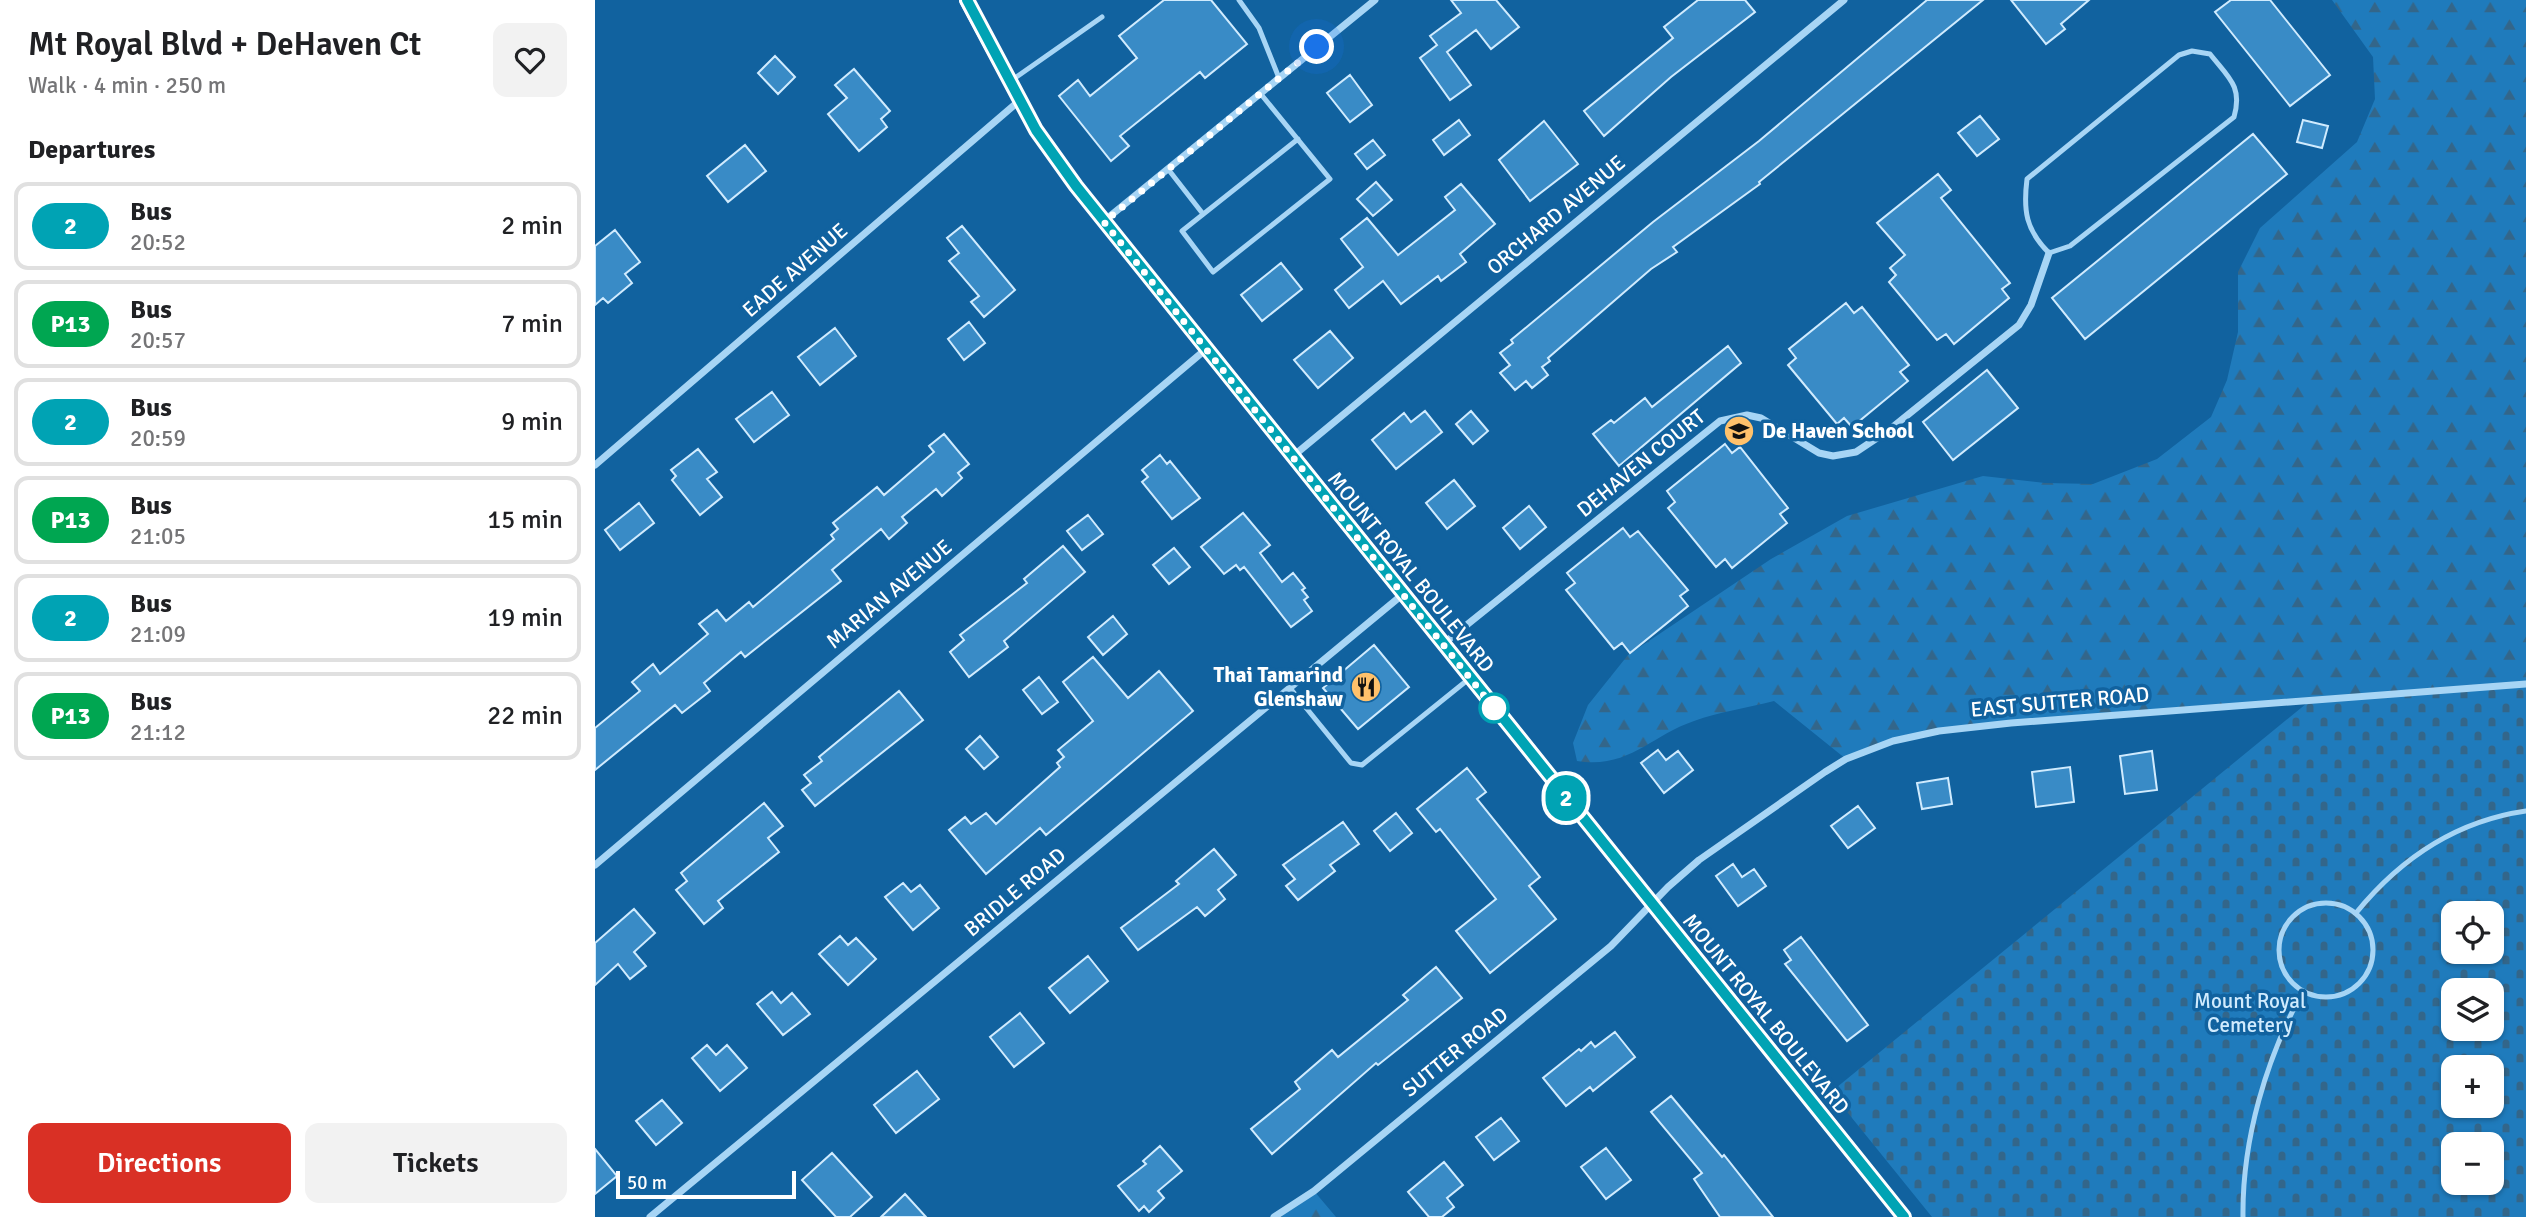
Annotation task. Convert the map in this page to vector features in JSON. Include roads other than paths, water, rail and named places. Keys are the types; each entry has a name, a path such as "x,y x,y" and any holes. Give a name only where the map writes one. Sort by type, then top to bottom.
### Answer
{"main road":[{"name":"MOUNT ROYAL BOULEVARD","path":"967,0 1036,130 1104,222 1291,458 1904,1217"}],"street":[{"path":"1104,222 1375,0"},
{"name":"ORCHARD AVENUE","path":"1291,458 1844,0"},
{"name":"EADE AVENUE","path":"595,466 1019,101"},
{"name":"DEHAVEN COURT","path":"1443,645 1720,421 1747,415 1761,418 1806,448 1833,456 1870,445 2019,325 2031,304 2049,254"},
{"name":"MARIAN AVENUE","path":"595,865 1205,350"},
{"name":"BRIDLE ROAD","path":"650,1217 1402,595"},
{"name":"EAST SUTTER ROAD","path":"1652,906 1668,887 1699,860 1774,807 1846,759 1892,741 1939,731 2011,723 2526,684"},
{"name":"SUTTER ROAD","path":"1274,1217 1314,1191 1580,972 1652,906"}],"lane":[{"path":"1239,0 1259,28 1279,78"},
{"path":"1009,82 1102,17"},
{"path":"2192,51 2210,54 2234,86 2239,99 2234,117 2070,246 2049,254 2033,237 2024,204 2027,179 2179,55 2192,51"},
{"path":"1260,93 1298,139 1330,178 1213,272 1182,231 1298,139"},
{"path":"1168,169 1203,214"},
{"path":"1290,688 1351,763 1362,765 1470,678"},
{"path":"2356,913 2378,886 2419,852 2470,825 2526,811"},
{"path":"2320,903 2334,903 2356,913 2372,939 2373,953 2366,975 2358,985 2334,996 2321,997 2302,991 2291,982 2280,964 2279,940 2289,920 2297,912 2320,903"},
{"path":"2243,1217 2245,1175 2266,1075 2278,1040 2302,991"}],"place":[{"name":"De Haven School","path":"1739,431"},
{"name":"Thai Tamarind Glenshaw","path":"1366,687"}],"park label":[{"name":"Mount Royal Cemetery","path":"2250,1013"}]}
